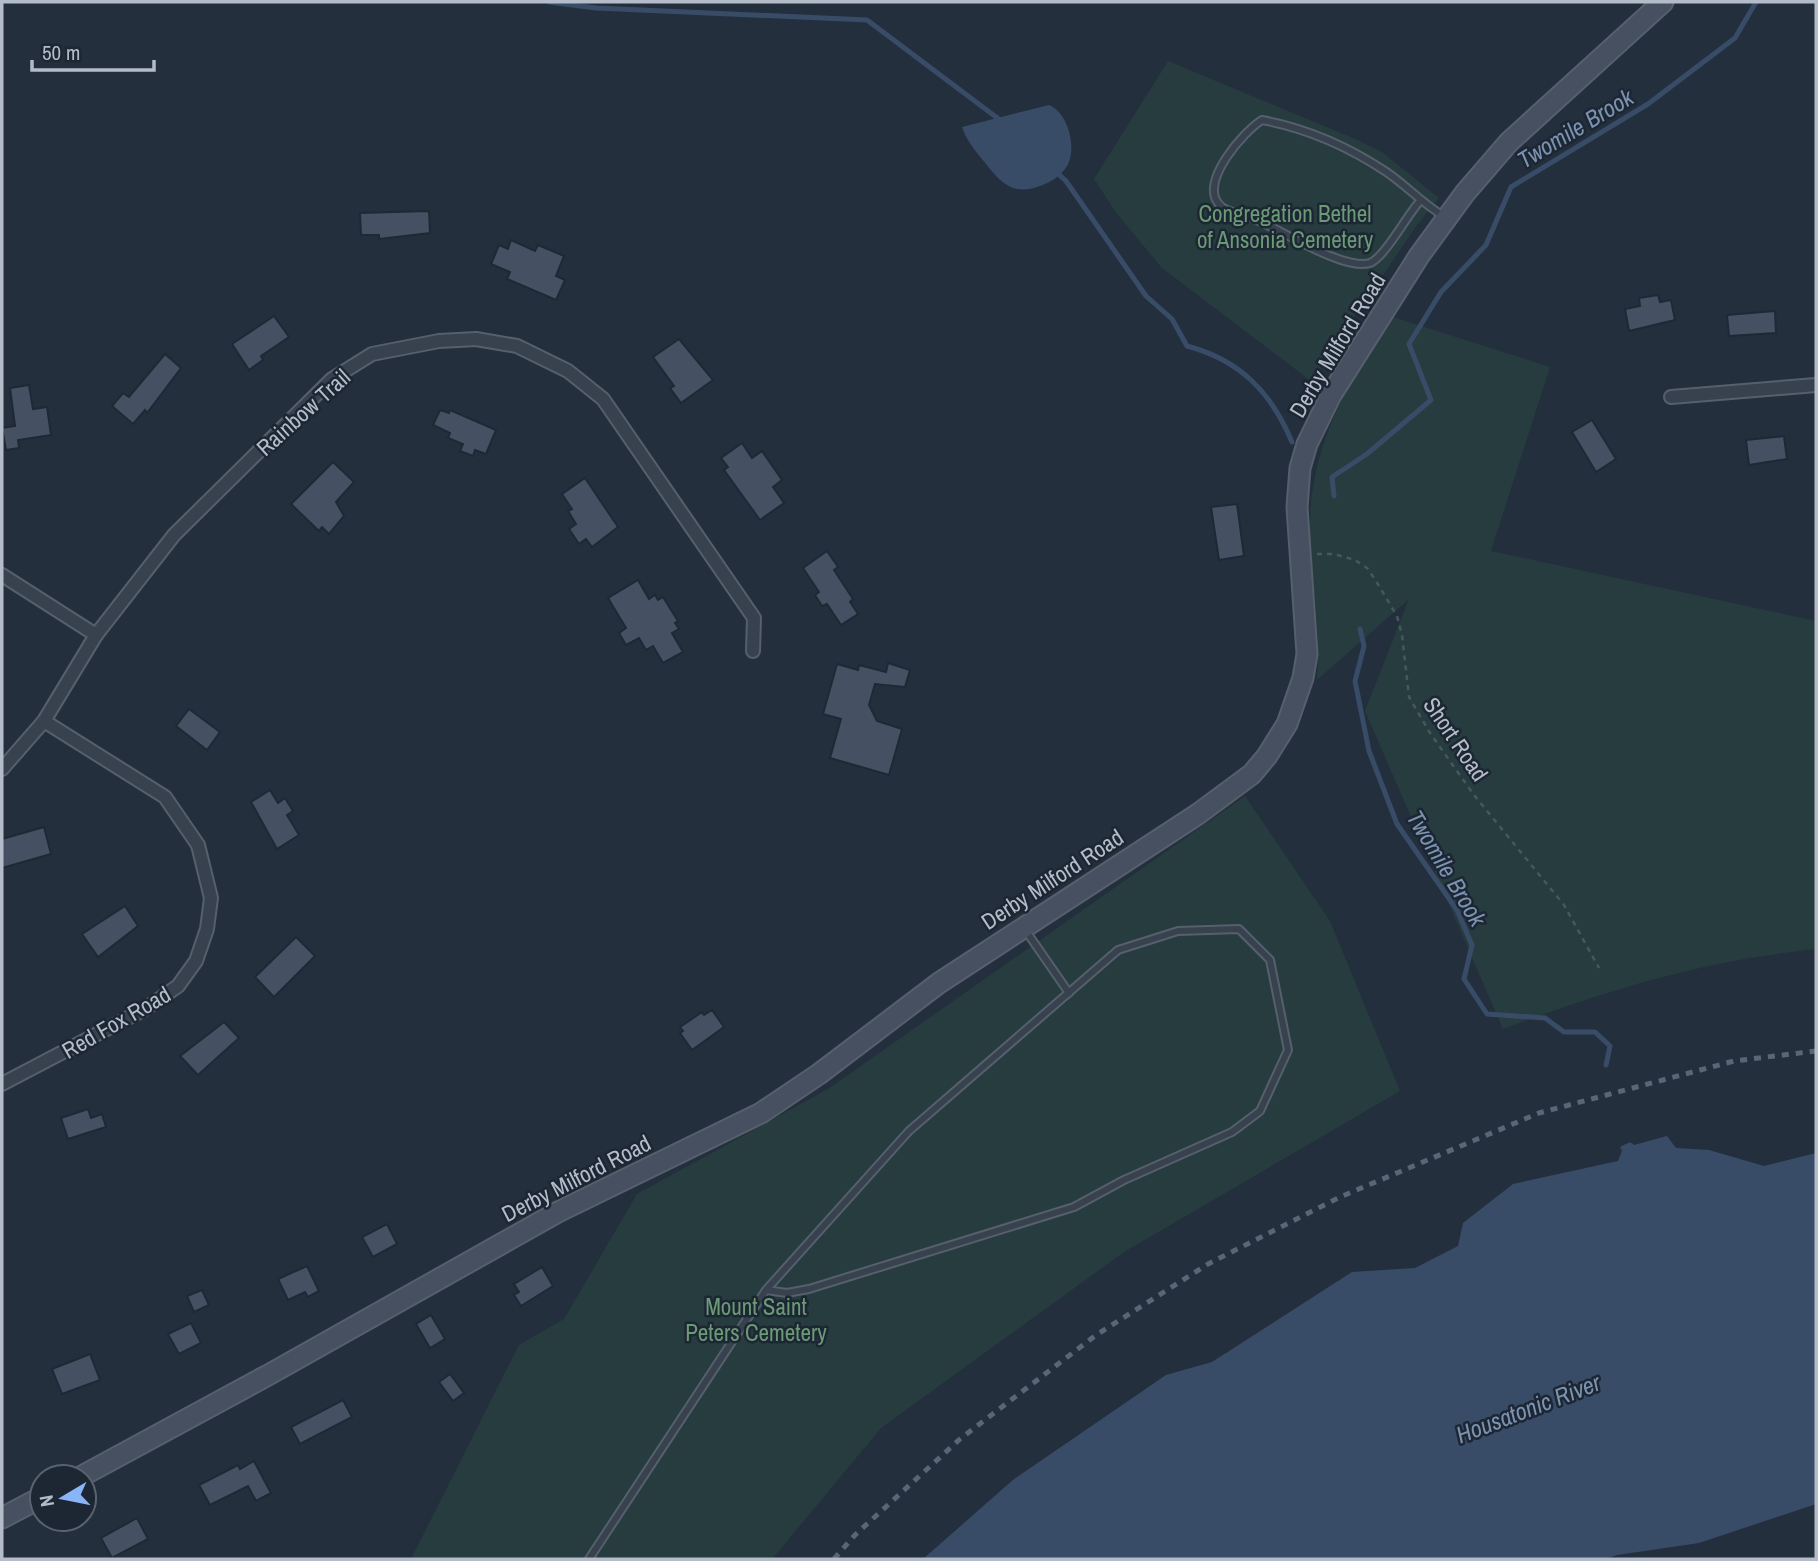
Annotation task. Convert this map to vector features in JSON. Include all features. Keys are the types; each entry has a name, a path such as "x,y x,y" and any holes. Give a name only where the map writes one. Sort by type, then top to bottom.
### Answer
{"main road":[{"name":"Derby Milford Road","path":"98,1467 282,1368 558,1212 761,1112 819,1074 939,982 1228,794 1268,757 1287,724 1303,678 1307,654 1298,487 1304,456 1316,422 1364,341 1446,218 1509,142 1663,2"},
{"path":"2,1518 28,1504"}],"street":[{"name":"Rainbow Trail","path":"2,769 44,722 96,635 174,535 331,379 373,354 439,341 476,340 517,346 568,371 603,399 754,618 753,651"},
{"path":"1671,397 1816,385"},
{"path":"2,575 96,635"},
{"name":"Red Fox Road","path":"2,1084 145,1009 178,986 196,961 207,929 211,898 198,845 165,797 44,722"}],"lane":[{"path":"1420,201 1406,215 1380,256 1369,263 1355,263 1333,257 1250,217 1228,211 1218,204 1213,191 1218,173 1246,130 1262,120 1285,124 1339,144 1388,172 1420,201 1446,218"},
{"path":"1023,926 1069,993"},
{"path":"589,1559 766,1290 909,1131 1118,950 1178,931 1239,929 1270,960 1288,1050 1260,1111 1233,1132 1124,1180 1074,1207 809,1289 786,1293 766,1290"}],"path":[{"name":"Short Road","path":"1300,555 1334,554 1355,560 1367,568 1396,616 1402,635 1409,696 1430,733 1489,814 1564,905 1600,968"}],"green space":[{"name":"Congregation Bethel of Ansonia Cemetery","path":"1168,61 1382,152 1439,198 1417,225 1311,381 1162,268 1117,214 1094,179"},
{"path":"1393,317 1550,367 1491,551 1816,621 1816,949 1734,961 1657,978 1503,1029 1365,711 1409,599 1317,680 1318,643 1310,532 1316,473 1323,445 1346,392"},
{"name":"Mount Saint Peters Cemetery","path":"1245,796 1330,921 1400,1091 1124,1252 881,1428 772,1559 411,1559 519,1345 564,1319 637,1194 828,1089"}],"water":[{"path":"1049,105 1061,114 1068,129 1071,146 1069,162 1059,175 1035,188 1019,189 1005,184 969,142 962,127"},
{"name":"Housatonic River","path":"1667,1136 1676,1148 1709,1150 1764,1166 1816,1153 1816,1504 1699,1543 1606,1559 923,1559 1014,1479 1166,1375 1212,1362 1352,1272 1415,1268 1458,1246 1463,1223 1513,1184 1618,1161 1623,1148"}],"building":[{"path":"429,211 430,233 379,239 379,235 361,235 360,213"},
{"path":"511,240 535,251 538,245 564,256 556,276 565,280 556,300 507,279 510,272 491,264 499,245 508,249"},
{"path":"1658,295 1660,302 1671,300 1675,320 1629,331 1625,309 1640,306 1639,298"},
{"path":"1775,311 1776,333 1729,336 1727,315"},
{"path":"274,316 289,337 261,356 263,360 249,370 232,344"},
{"path":"679,339 713,380 681,403 670,388 674,386 653,357"},
{"path":"165,354 181,368 147,413 145,410 133,424 112,406 123,393 129,397"},
{"path":"29,385 33,409 47,407 51,435 18,440 19,448 6,450 2,428 15,426 10,388"},
{"path":"440,410 449,413 450,410 496,430 486,454 475,450 473,456 460,451 463,444 448,438 450,433 433,425"},
{"path":"1592,420 1616,459 1596,472 1572,432"},
{"path":"1784,436 1787,459 1749,465 1746,440"},
{"path":"742,443 752,458 762,451 782,480 773,487 784,503 760,520 724,470 728,467 721,458"},
{"path":"333,462 354,482 336,502 344,516 329,534 322,527 319,531 291,504"},
{"path":"585,478 618,527 592,547 586,539 579,544 569,529 576,524 568,511 572,509 562,494"},
{"path":"1237,504 1244,556 1219,560 1211,507"},
{"path":"827,551 838,567 834,570 853,599 850,602 858,614 841,625 827,604 822,606 815,595 819,592 803,568"},
{"path":"638,580 649,599 655,595 658,600 663,597 678,621 675,623 679,629 672,633 683,652 663,663 653,646 646,650 639,638 626,645 619,633 626,628 608,598"},
{"path":"888,663 910,670 905,687 875,684 869,705 877,721 902,729 889,775 830,758 841,719 823,714 837,664 858,670 859,665 886,672"},
{"path":"189,709 220,732 207,750 176,726"},
{"path":"270,790 278,803 285,798 293,811 287,815 299,835 277,849 251,802"},
{"path":"44,827 51,854 2,868 2,839"},
{"path":"125,906 138,926 98,957 82,934"},
{"path":"296,937 315,956 274,997 255,977"},
{"path":"712,1010 724,1027 692,1050 680,1033 683,1031 680,1027 702,1012 704,1015"},
{"path":"224,1022 239,1038 198,1075 180,1056"},
{"path":"88,1109 91,1118 102,1114 106,1127 68,1139 61,1118"},
{"path":"387,1224 397,1244 373,1257 362,1237"},
{"path":"307,1266 319,1291 308,1297 305,1292 288,1300 278,1279"},
{"path":"542,1267 553,1286 521,1306 514,1295 519,1292 514,1284"},
{"path":"202,1290 209,1305 194,1312 187,1296"},
{"path":"431,1315 445,1339 430,1348 416,1324"},
{"path":"191,1323 201,1343 179,1354 168,1334"},
{"path":"90,1354 100,1380 62,1394 52,1369"},
{"path":"450,1374 464,1393 453,1401 439,1382"},
{"path":"343,1400 352,1417 300,1444 291,1427"},
{"path":"254,1461 271,1493 256,1501 248,1486 210,1505 199,1485 238,1465 240,1469"},
{"path":"137,1518 148,1539 112,1558 101,1538"}],"waterway":[{"path":"549,2 596,8 867,20 1004,123"},
{"name":"Twomile Brook","path":"1334,496 1332,477 1367,454 1431,400 1409,344 1441,292 1486,245 1511,187 1648,104 1735,38 1756,2"},
{"path":"1054,170 1066,181 1146,296 1172,319 1187,346 1223,360 1252,380 1274,408 1292,442"},
{"name":"Twomile Brook","path":"1360,629 1364,646 1355,681 1369,751 1397,824 1457,910 1472,945 1464,979 1487,1014 1545,1018 1564,1032 1595,1032 1610,1046 1606,1065"},
{"name":"Twomile Brook","path":"1623,1148 1630,1145 1635,1149"}],"railway":[{"path":"834,1559 855,1535 960,1439 1096,1335 1208,1264 1340,1197 1539,1113 1734,1061 1816,1051"}]}
